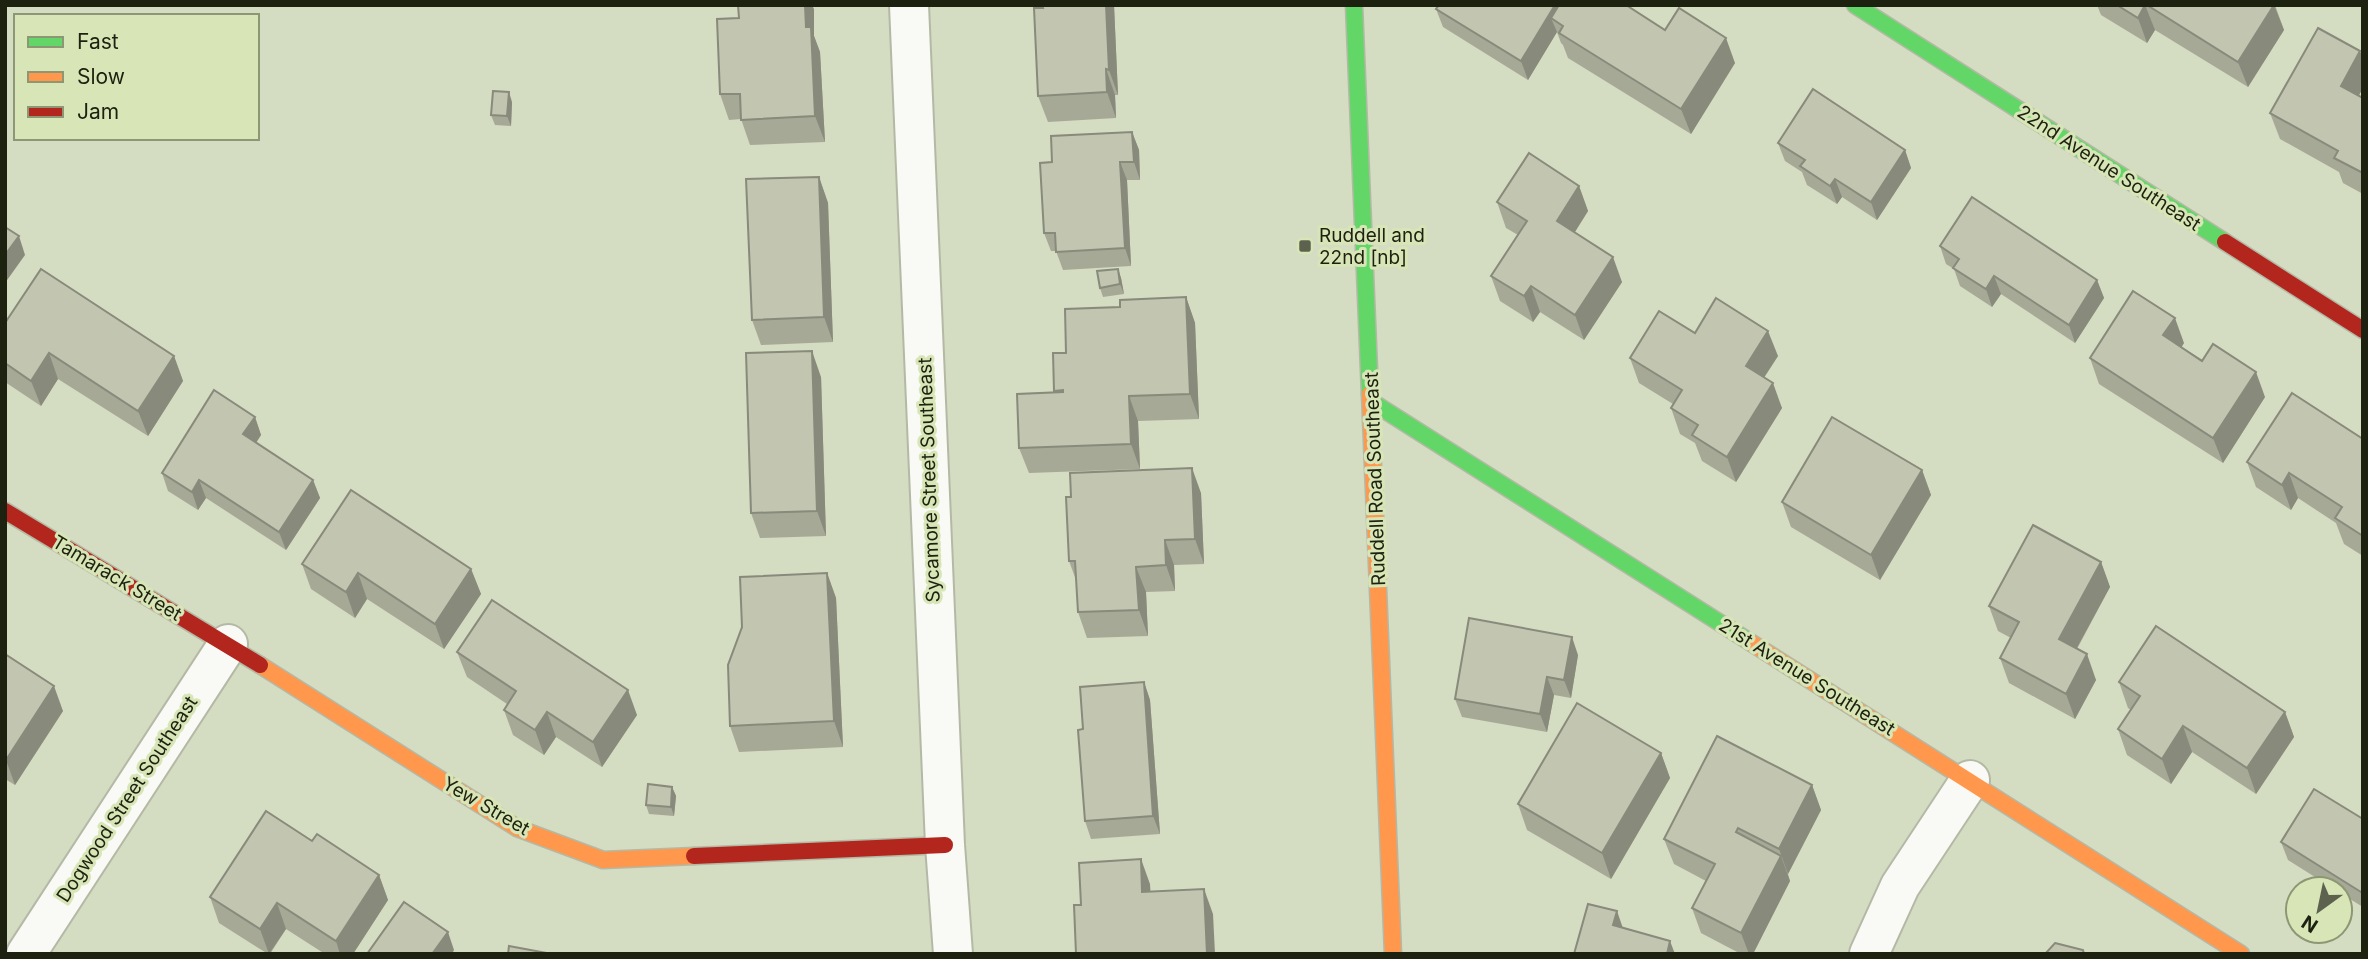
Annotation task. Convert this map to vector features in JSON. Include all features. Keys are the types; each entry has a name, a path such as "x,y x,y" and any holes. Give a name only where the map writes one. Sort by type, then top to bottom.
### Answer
{"street":[{"name":"Sycamore Street Southeast","path":"909,5 945,845 953,954"},
{"name":"Ruddell Road Southeast","path":"1354,5 1394,954"},
{"name":"22nd Avenue Southeast","path":"1855,5 2363,330"},
{"name":"21st Avenue Southeast","path":"1372,402 2241,954"},
{"name":"Tamarack Street","path":"5,511 228,644"},
{"name":"Yew Street","path":"228,644 517,828 603,860 945,845"},
{"name":"Dogwood Street Southeast","path":"26,954 228,644"},
{"path":"1869,954 1900,886 1970,780"}],"building":[{"path":"738,5 805,5 806,27 811,27 815,116 741,120 740,94 720,94 717,19 739,18"},
{"path":"1042,5 1106,5 1109,70 1106,69 1107,92 1038,96 1034,8 1043,8"},
{"path":"1439,5 1555,5 1521,61 1436,9"},
{"path":"1559,5 1626,5 1665,30 1679,8 1726,38 1681,109 1559,33 1563,26 1551,18"},
{"path":"2117,5 2145,5 2138,18"},
{"path":"2147,5 2274,5 2238,62"},
{"path":"2318,28 2360,51 2341,86 2363,98 2363,173 2334,158 2338,151 2270,113"},
{"path":"1813,89 1905,150 1871,202 1835,179 1830,186 1800,166 1805,160 1778,143"},
{"path":"493,91 509,92 507,116 491,115"},
{"path":"1132,132 1134,162 1120,162 1125,248 1056,252 1055,233 1044,233 1040,163 1052,162 1051,136"},
{"path":"1529,153 1579,186 1557,221 1613,257 1575,315 1531,286 1524,296 1491,276 1527,221 1497,202"},
{"path":"819,177 824,317 752,320 746,179"},
{"path":"1972,197 2097,280 2069,325 1994,276 1986,289 1953,268 1959,259 1940,246"},
{"path":"5,227 19,236 5,255"},
{"path":"41,269 174,356 138,411 49,353 31,381 5,363 5,323"},
{"path":"1118,269 1120,284 1100,288 1097,271"},
{"path":"2133,291 2175,318 2163,335 2202,361 2213,344 2256,372 2213,438 2090,358"},
{"path":"1186,297 1190,394 1129,396 1131,444 1019,448 1017,394 1063,392 1054,391 1053,353 1066,353 1065,309 1120,307 1120,300"},
{"path":"1716,298 1768,331 1746,366 1773,383 1727,457 1692,435 1698,425 1671,408 1682,390 1630,358 1659,311 1695,333"},
{"path":"812,351 817,511 751,513 746,353"},
{"path":"214,390 255,417 243,434 313,480 279,532 199,480 192,492 162,473"},
{"path":"2292,393 2363,439 2363,536 2335,518 2342,507 2289,473 2282,485 2247,462"},
{"path":"1832,417 1922,470 1871,555 1782,502"},
{"path":"1192,468 1195,539 1165,540 1166,565 1136,567 1139,610 1078,612 1075,561 1069,561 1066,497 1071,497 1070,473"},
{"path":"351,490 471,569 435,624 358,573 346,592 302,564"},
{"path":"2033,525 2101,562 2059,639 2087,654 2066,694 2000,658 2019,622 1989,606"},
{"path":"827,573 834,721 730,726 728,665 742,627 740,577"},
{"path":"492,600 628,690 593,742 547,712 535,730 504,710 516,691 457,652"},
{"path":"1469,618 1572,637 1564,680 1547,677 1540,714 1455,699"},
{"path":"2156,626 2285,712 2247,768 2183,726 2162,759 2118,729 2140,696 2119,682"},
{"path":"5,654 54,686 6,760 5,759"},
{"path":"1144,682 1153,816 1085,821 1078,730 1083,729 1080,687"},
{"path":"1577,703 1661,753 1602,853 1518,804"},
{"path":"1717,736 1812,785 1779,849 1738,828 1736,832 1781,856 1741,933 1692,908 1715,864 1664,839"},
{"path":"648,784 672,787 671,807 646,805"},
{"path":"2314,789 2363,819 2363,889 2361,892 2354,888 2354,875 2334,875 2281,842"},
{"path":"266,811 312,841 317,834 379,875 336,941 277,903 260,929 210,897"},
{"path":"1141,859 1142,892 1204,889 1207,954 1076,954 1074,905 1081,905 1079,863"},
{"path":"404,902 448,932 432,954 367,954"},
{"path":"1588,904 1617,911 1613,925 1670,941 1667,954 1574,954"},
{"path":"2055,943 2083,950 2084,954 2045,954"},
{"path":"509,946 552,954 508,954"}],"traffic: fast":[{"path":"1354,5 1370,394"},
{"path":"1855,5 2225,242"},
{"path":"1372,402 1750,642"}],"traffic: slow":[{"path":"1370,394 1393,954"},
{"path":"1750,642 2241,954"},
{"path":"260,665 517,828 603,860 694,856"}],"traffic: jam":[{"path":"2225,242 2363,330"},
{"path":"5,511 260,665"},
{"path":"694,856 945,845"}],"place":[{"name":"Ruddell and 22nd [nb]","path":"1305,246"}]}
